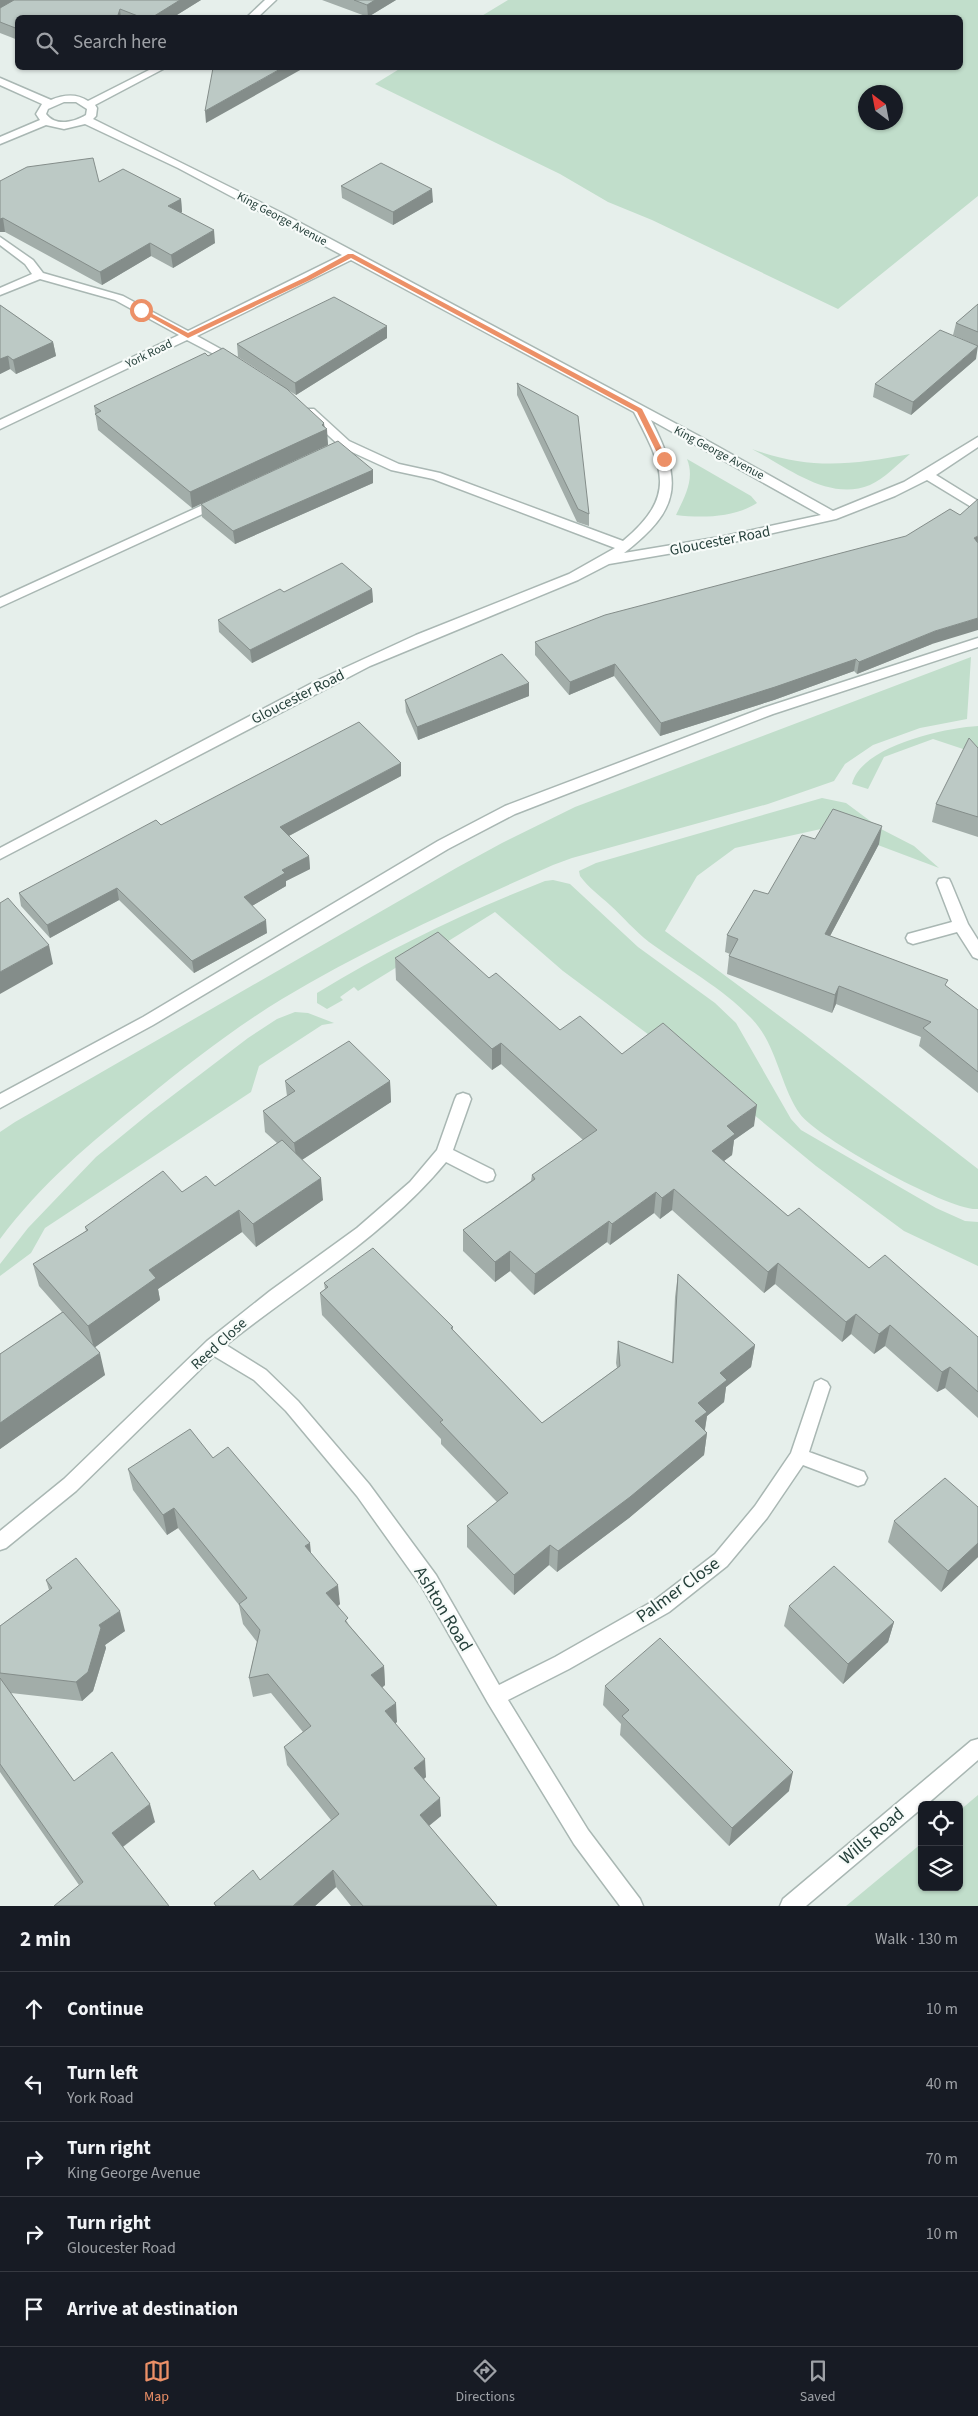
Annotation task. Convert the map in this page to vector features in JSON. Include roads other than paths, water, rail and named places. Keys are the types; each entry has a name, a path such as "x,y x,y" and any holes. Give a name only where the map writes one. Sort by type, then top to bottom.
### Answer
{"street":[{"path":"254,15 271,0"},
{"path":"89,104 156,70"},
{"path":"0,81 49,103"},
{"path":"0,142 46,121 62,125 86,120 93,112 89,104 71,98 49,103 44,107 41,114 46,121"},
{"name":"King George Avenue","path":"86,120 136,142 351,255 640,411 744,464 832,516"},
{"path":"0,240 29,262 39,275 119,298 243,366"},
{"name":"York Road","path":"0,425 308,278 351,255"},
{"path":"0,292 39,275"},
{"path":"299,404 319,419 340,446 396,467 436,476 623,546"},
{"name":"Gloucester Road","path":"0,854 189,753 366,663 564,580 606,560 659,511 666,493 668,477 664,459 640,411"},
{"path":"832,516 879,499 929,476 978,441"},
{"path":"929,476 978,507"},
{"path":"0,603 229,497"},
{"name":"Gloucester Road","path":"606,560 676,550 786,528 832,516"},
{"path":"0,1102 148,1021 443,845 510,810 768,711 978,642"},
{"path":"944,882 961,925 978,953"},
{"path":"913,938 961,925"},
{"name":"Reed Close","path":"0,1542 70,1485 213,1346 276,1296 363,1234 416,1187 444,1153 463,1099"},
{"path":"444,1153 487,1174"},
{"name":"Ashton Road","path":"213,1346 260,1375 292,1406 363,1490 429,1580 495,1697 581,1837 633,1906"},
{"name":"Palmer Close","path":"495,1697 562,1663 662,1606 721,1560 761,1512 800,1456 821,1387"},
{"path":"800,1456 858,1478"},
{"name":"Wills Road","path":"790,1906 978,1748"}]}
